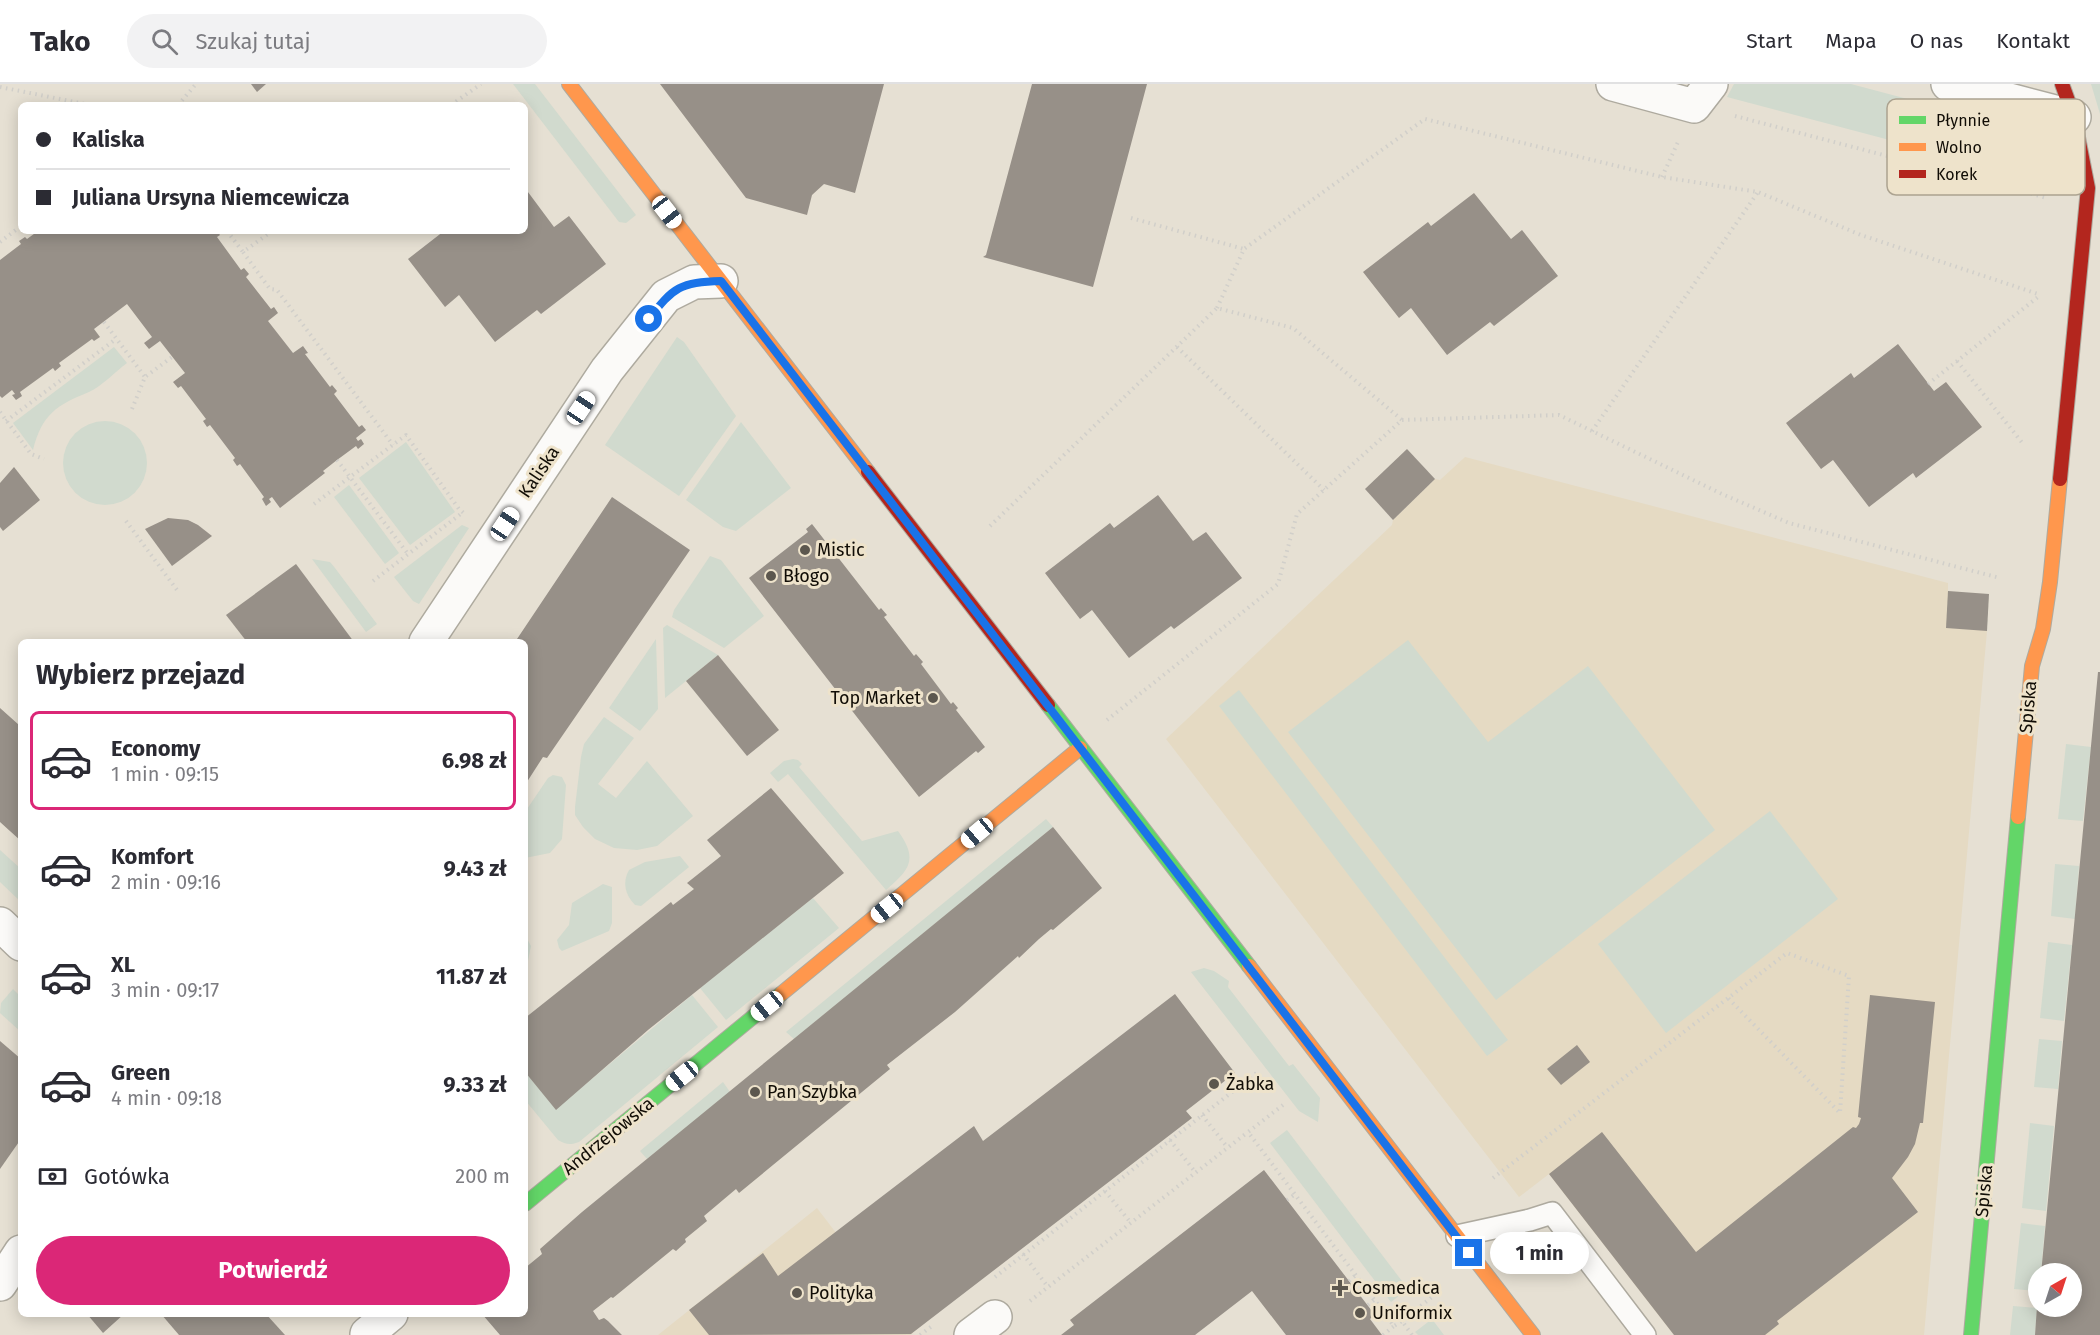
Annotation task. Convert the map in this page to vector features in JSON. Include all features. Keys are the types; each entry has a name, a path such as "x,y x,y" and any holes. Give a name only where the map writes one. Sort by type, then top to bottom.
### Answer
{"street":[{"path":"569,84 1533,1335"},
{"path":"1613,84 1702,95"},
{"path":"1948,84 2005,99"},
{"name":"Spiska","path":"2062,84 2067,99"},
{"name":"Spiska","path":"1971,1335 2032,666 2043,629 2050,582 2094,190 2085,157"},
{"name":"Kaliska","path":"428,639 607,370 666,296 694,282 721,281"},
{"name":"Andrzejowska","path":"528,1202 1080,748"},
{"path":"0,924 18,941"},
{"path":"0,1284 18,1257"},
{"path":"352,1317 367,1335 388,1317"}],"lane":[{"path":"1456,1236 1552,1213 1645,1335"}],"path":[{"path":"181,102 196,84"},
{"path":"455,102 481,84"},
{"path":"0,87 75,102"},
{"path":"1702,95 1887,150"},
{"path":"990,526 1217,308 1244,249 1425,119 1662,177 1758,192 1861,235 2041,295 1928,384"},
{"path":"1592,431 1758,192"},
{"path":"2037,195 2050,199"},
{"path":"1131,218 1244,249"},
{"path":"0,242 18,228"},
{"path":"228,234 270,289 277,290 393,445"},
{"path":"243,252 268,234"},
{"path":"1217,308 1293,328 1402,420"},
{"path":"104,322 145,377"},
{"path":"6,421 116,339"},
{"path":"1177,347 1324,490"},
{"path":"132,408 145,377 172,357"},
{"path":"1957,361 2028,450"},
{"path":"0,412 31,454 44,459"},
{"path":"1103,723 1278,584 1297,513 1402,420 1559,416 1722,494 1789,523 2000,578"},
{"path":"314,504 406,435 461,511 373,581"},
{"path":"337,460 408,554"},
{"path":"126,520 177,590"},
{"path":"1493,1178 1728,998 1787,953 1849,976 1840,1113 1728,998"},
{"path":"993,1278 1259,1071"},
{"path":"1025,1305 1283,1105"},
{"path":"1202,1115 1228,1148"},
{"path":"1248,1132 1394,1326"},
{"path":"1170,1140 1196,1173"},
{"path":"1105,1191 1131,1223"},
{"path":"1287,1200 1294,1195"},
{"path":"1023,1254 1048,1287"},
{"path":"1348,1281 1356,1275"},
{"path":"1383,1335 1432,1298"},
{"path":"1368,1305 1374,1300"},
{"path":"920,1335 938,1321"},
{"path":"1401,1321 1412,1335"}],"shaded area":[{"path":"513,84 535,84 636,215 626,223 619,222"},
{"path":"1734,84 1851,84 1908,99 1887,99 1887,139 1727,97"},
{"path":"2091,84 2100,84 2100,114"},
{"path":"677,337 684,342 736,416 679,496 605,445"},
{"path":"114,347 127,363 99,386 68,401 52,412 41,428 33,450 13,423"},
{"path":"105,421 121,424 135,433 144,447 147,463 144,479 135,493 121,502 105,505 89,502 75,493 66,479 63,463 66,447 75,433 89,424"},
{"path":"741,422 791,488 736,531 723,527 686,500"},
{"path":"406,442 455,512 410,545 359,478"},
{"path":"1465,457 1948,583 1948,591 1987,631 1924,1335 1674,1335 1549,1174 1519,1197 1166,739 1392,525 1393,520 1435,479 1440,480"},
{"path":"349,485 399,553 385,564 334,497"},
{"path":"462,525 469,528 419,604 413,601 394,577"},
{"path":"710,556 721,560 764,616 724,648 672,617 674,610"},
{"path":"312,559 330,562 377,624 366,632"},
{"path":"667,625 718,655 665,698 663,628"},
{"path":"656,639 658,709 640,731 609,708"},
{"path":"1408,640 1488,742 1588,666 1715,830 1496,1000 1288,732"},
{"path":"1239,690 1508,1040 1487,1056 1219,706"},
{"path":"604,717 634,738 598,784 616,798 647,761 693,816 657,846 637,850 614,848 595,839 575,815 584,744"},
{"path":"2066,744 2091,747 2083,821 2058,819"},
{"path":"793,759 802,764 799,767 862,841 898,831 908,850 908,864 901,876 886,890 788,774 778,782 770,773 784,761"},
{"path":"553,775 562,777 566,785 562,839 550,853 528,857 528,808 548,778"},
{"path":"1770,811 1838,899 1666,1033 1598,944"},
{"path":"1046,819 1053,827 794,1039 786,1032"},
{"path":"0,850 18,866 18,899 0,882"},
{"path":"680,856 689,867 641,906 635,905 626,888 629,870 645,862"},
{"path":"2055,864 2079,866 2075,919 2051,916"},
{"path":"603,884 612,887 612,923 609,931 562,951 557,940 569,925 572,903"},
{"path":"813,898 839,928 726,1020 700,988"},
{"path":"528,940 531,946 528,961"},
{"path":"2048,942 2072,945 2064,1021 2040,1018"},
{"path":"1204,968 1214,971 1229,981 1228,987 1289,1066 1293,1064 1320,1098 1318,1122 1299,1111 1191,972"},
{"path":"13,989 18,994 18,1029 0,1013 1,1003"},
{"path":"692,995 718,1027 579,1142 573,1144 558,1140 528,1104 528,1076 556,1109"},
{"path":"2039,1039 2062,1041 2058,1089 2034,1087"},
{"path":"723,1082 730,1092 647,1159 640,1151"},
{"path":"2030,1123 2054,1126 2046,1211 2022,1208"},
{"path":"1287,1130 1408,1289 1391,1302 1270,1143"},
{"name":"Polityka","path":"817,1208 913,1333 910,1335 658,1335"},
{"path":"2021,1223 2045,1226 2042,1263 2028,1263 2028,1290 2014,1289"},
{"path":"2013,1306 2028,1307 2028,1317 2036,1317 2035,1335 2010,1335"},
{"path":"1432,1319 1444,1335 1418,1335 1415,1332"}],"building":[{"path":"251,84 266,84 257,92"},
{"path":"660,84 884,84 855,193 824,184 812,195 807,215 746,198"},
{"path":"1032,84 1147,84 1093,287 983,257 986,255"},
{"path":"528,192 554,227 569,216 606,264 541,314 537,310 495,342 459,295 445,307 408,259 440,234 528,234"},
{"path":"1474,193 1511,239 1522,230 1558,276 1494,326 1490,322 1447,355 1411,308 1399,318 1363,272 1428,222 1431,226"},
{"path":"34,234 219,234 217,237 241,270 244,268 249,274 246,277 271,309 274,307 278,313 268,321 293,353 303,346 308,353 305,354 330,387 332,385 337,391 334,394 359,427 362,425 366,430 356,438 358,441 361,439 364,444 358,449 356,446 337,460 323,471 325,473 280,508 272,497 269,499 271,502 266,506 262,499 264,497 240,464 237,466 233,460 235,458 210,425 207,427 203,421 206,419 181,386 178,388 173,382 185,373 160,341 149,349 144,343 152,337 127,304 94,329 100,337 94,341 92,339 59,363 61,366 55,371 53,368 20,392 22,396 16,400 12,395 15,394 12,390 2,398 0,396 0,260 21,244 19,241 25,237 27,239"},
{"path":"1898,344 1934,391 1946,382 1982,427 1916,478 1913,473 1869,507 1833,460 1821,469 1786,423 1851,373 1854,378"},
{"path":"1407,449 1435,479 1393,520 1365,489"},
{"path":"14,467 40,500 3,531 0,527 0,483"},
{"path":"1158,495 1193,541 1206,532 1242,578 1174,629 1171,626 1129,658 1092,610 1080,619 1045,573 1110,523 1114,528"},
{"path":"612,497 690,550 547,758 543,757 528,780 528,639 517,639"},
{"path":"168,518 188,520 212,536 172,566 145,529"},
{"path":"812,524 879,610 881,608 887,615 884,617 914,656 916,654 923,662 921,664 951,704 953,702 958,708 956,710 985,747 978,753 976,751 919,797 749,578 808,532 806,529"},
{"path":"296,564 352,639 245,639 226,615"},
{"path":"1948,591 1989,594 1987,631 1946,628"},
{"path":"718,655 779,730 747,756 686,681"},
{"path":"2098,672 2100,672 2100,1335 2035,1335 2036,1317 2082,1317 2082,1263 2042,1263"},
{"path":"0,708 18,724 18,838 0,822"},
{"path":"771,788 844,873 648,1030 556,1110 528,1076 528,1016 671,902 673,905 694,889 687,883 721,856 707,840"},
{"path":"1053,827 1102,888 1019,958 1018,956 955,1012 887,1065 890,1069 739,1193 736,1189 704,1216 707,1221 685,1239 686,1242 676,1251 673,1249 613,1298 611,1297 593,1311 599,1320 604,1318 622,1335 500,1335 485,1317 528,1317 528,1266 542,1254 540,1249 582,1212"},
{"path":"1175,994 1235,1073 1186,1111 1192,1118 911,1334 709,1335 689,1310 763,1253 778,1276 974,1126 983,1141"},
{"path":"1870,995 1935,1002 1923,1123 1920,1123 1915,1144 1908,1157 1892,1178 1918,1212 1777,1321 1779,1324 1765,1335 1674,1335 1549,1174 1602,1132 1696,1252 1859,1124"},
{"path":"0,1041 18,1056 18,1143 0,1169"},
{"path":"1577,1045 1590,1062 1561,1085 1547,1069"},
{"path":"1264,1170 1375,1315 1370,1319 1382,1335 1286,1335 1252,1291 1195,1335 1061,1335 1074,1325 1070,1320"},
{"path":"90,1317 121,1317 103,1333"},
{"path":"164,1317 269,1317 285,1335 179,1335"}],"traffic: fast":[{"path":"1048,705 1249,966"},
{"path":"1971,1335 2018,817"},
{"path":"528,1202 781,994"}],"traffic: slow":[{"path":"569,84 868,472"},
{"path":"2018,817 2032,666 2043,629 2060,479"},
{"path":"781,994 1080,748"},
{"path":"1249,966 1533,1335"}],"traffic: jam":[{"path":"2062,84 2067,99"},
{"path":"2060,479 2088,188 2085,173"},
{"path":"868,472 1048,705"}],"place":[{"name":"Mistic","path":"805,550"},
{"name":"Błogo","path":"771,576"},
{"name":"Top Market","path":"933,698"},
{"name":"Żabka","path":"1214,1084"},
{"name":"Pan Szybka","path":"755,1092"},
{"name":"Cosmedica","path":"1340,1288"},
{"name":"Polityka","path":"797,1293"},
{"name":"Uniformix","path":"1360,1313"}],"route":[{"path":"649,319 666,296 675,290 694,282 721,281 1469,1253"}]}
